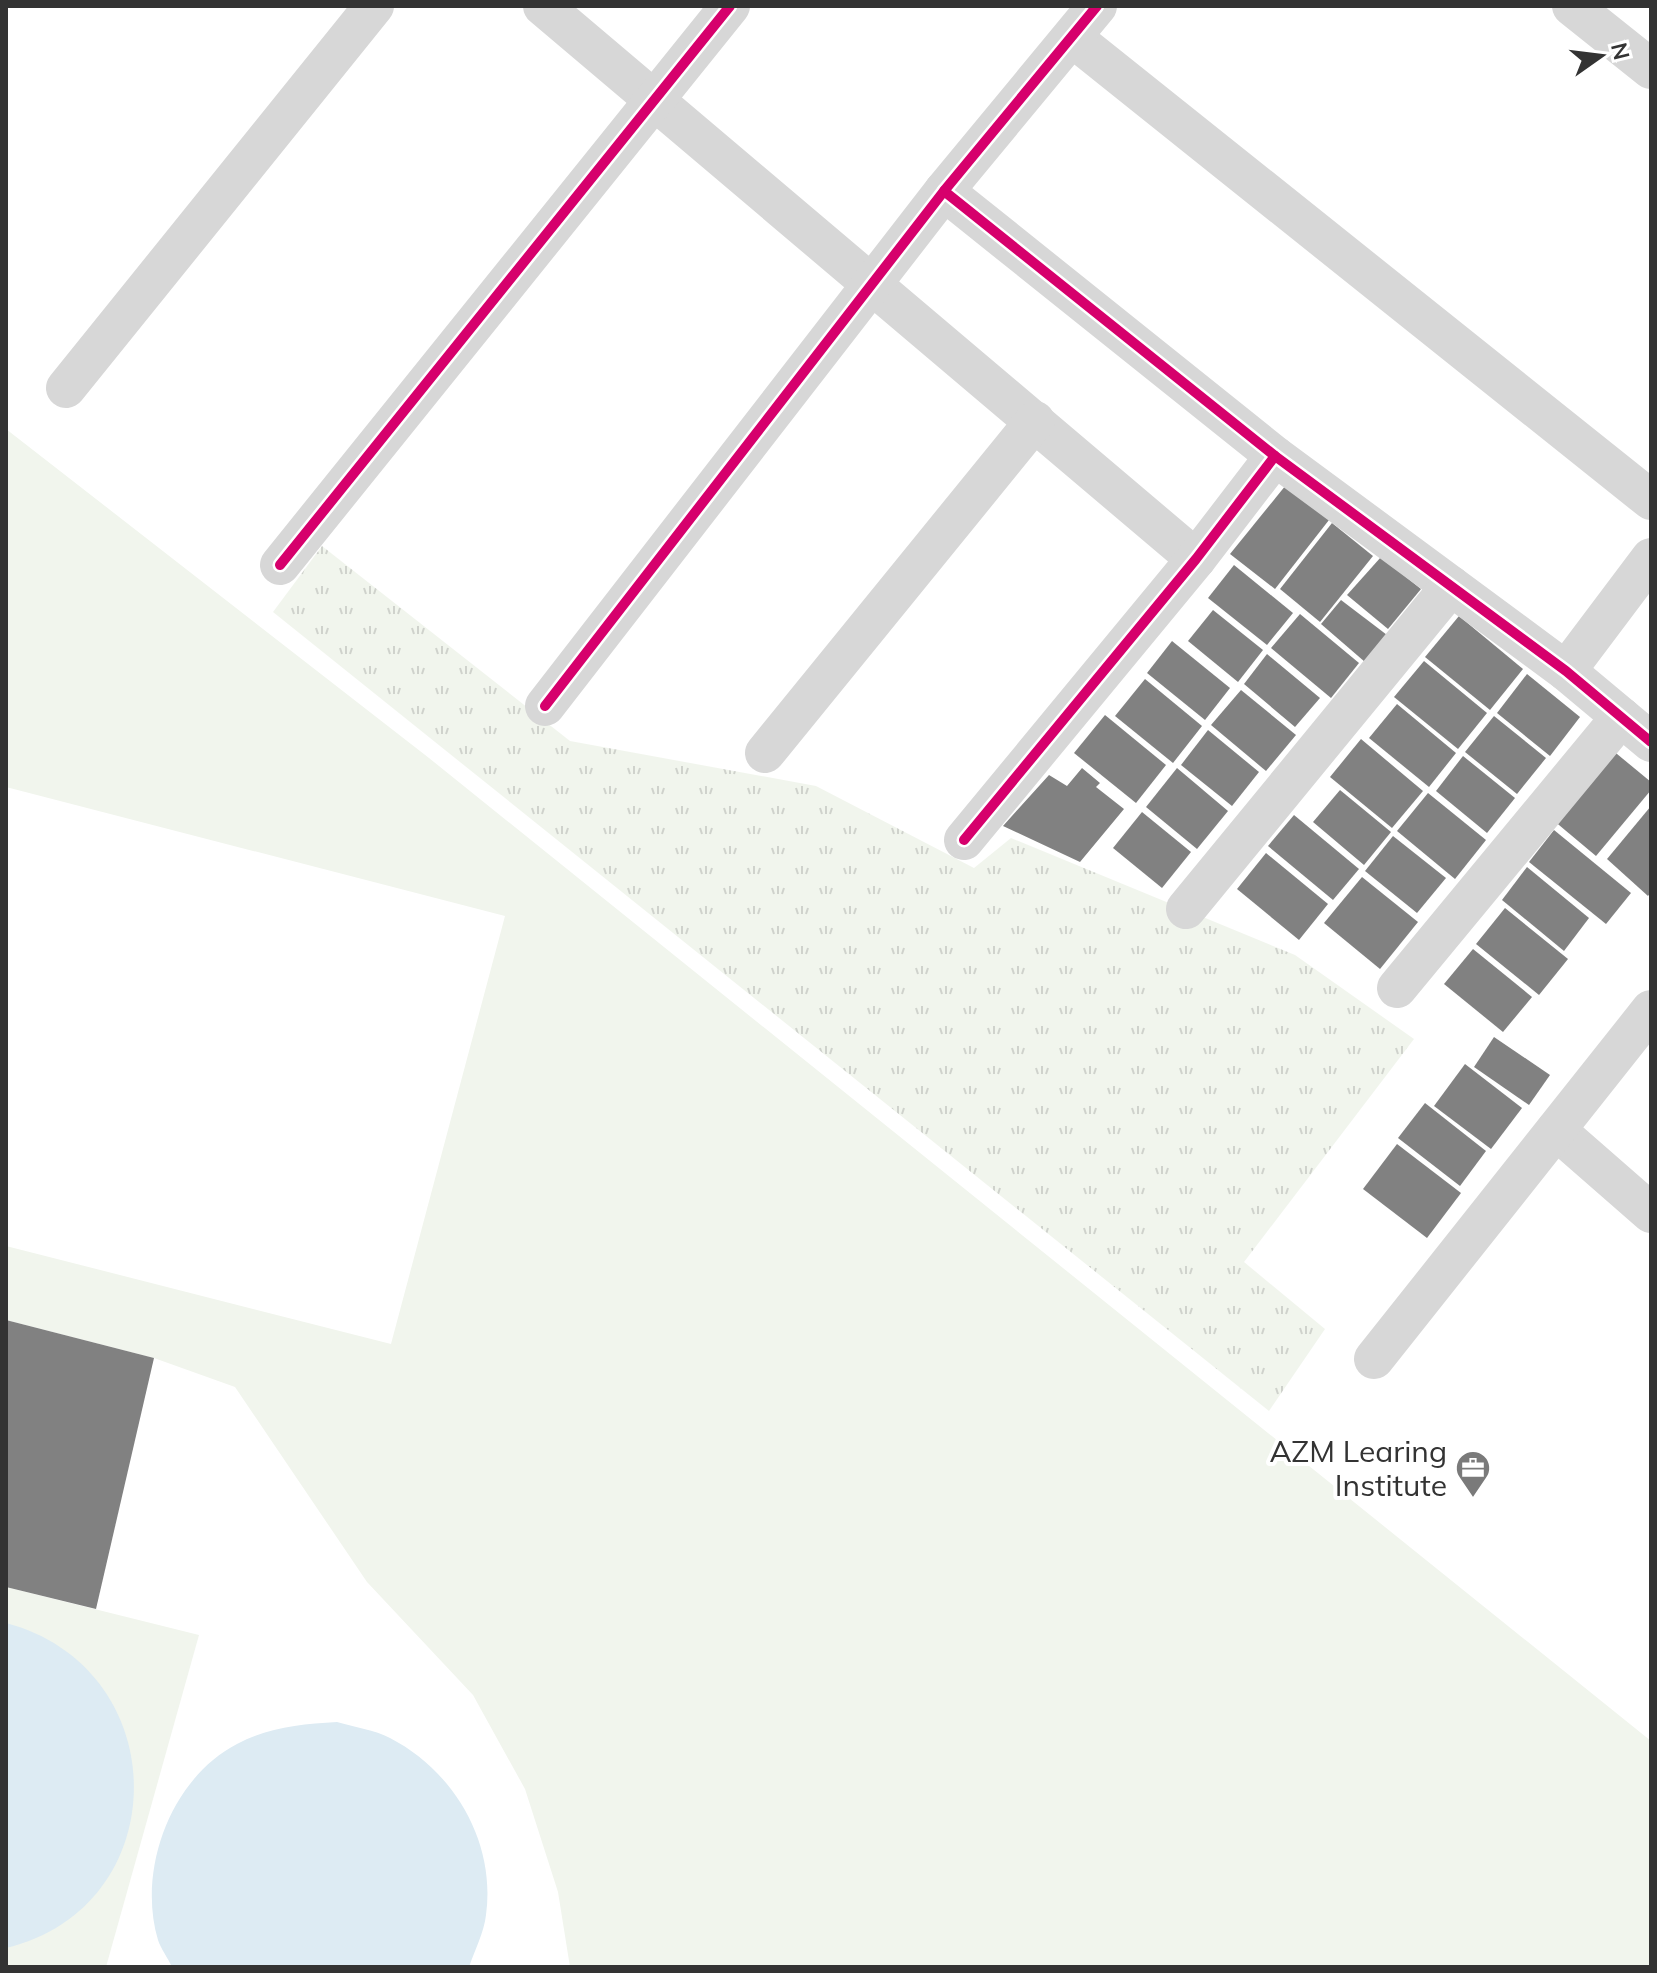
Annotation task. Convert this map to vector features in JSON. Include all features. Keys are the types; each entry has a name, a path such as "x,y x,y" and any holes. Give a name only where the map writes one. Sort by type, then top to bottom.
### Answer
{"street":[{"path":"543,6 1196,559"},
{"path":"280,565 730,6"},
{"path":"545,706 944,191 1097,6"},
{"path":"1572,6 1651,69"},
{"path":"66,388 358,12"},
{"path":"1073,38 1651,500"},
{"path":"944,191 1275,456 1566,671 1651,742"},
{"path":"765,753 1035,421"},
{"path":"964,840 1196,559 1275,456"},
{"path":"1566,671 1651,558"},
{"path":"1186,909 1451,586"},
{"path":"1397,988 1621,717"},
{"path":"1374,1359 1651,1010"},
{"path":"1556,1130 1651,1213"}],"green space":[{"path":"6,429 429,758 1651,1741 1651,1967 570,1967 558,1892 525,1789 473,1695 367,1582 235,1387 154,1358 6,1320 6,1246 391,1344 505,916 6,787"},
{"path":"322,546 570,741 816,786 974,868 1011,838 1295,955 1414,1039 1244,1262 1325,1329 1269,1411 273,612"},
{"path":"6,1587 199,1635 106,1967 6,1967"}],"shaded area":[{"path":"6,1623 62,1648 102,1687 126,1735 134,1787 126,1839 102,1886 62,1924 6,1948"},
{"path":"337,1722 384,1735 413,1752 451,1789 466,1812 484,1861 487,1888 485,1921 469,1967 172,1967 158,1940 152,1885 156,1856 177,1802 214,1759 237,1744 286,1727"}],"building":[{"path":"1286,485 1329,520 1275,589 1230,554"},
{"path":"1332,523 1373,556 1320,622 1280,589"},
{"path":"1381,557 1421,589 1388,629 1347,595"},
{"path":"1234,565 1293,613 1267,645 1208,598"},
{"path":"1341,600 1387,635 1365,662 1321,624"},
{"path":"1213,610 1263,650 1238,682 1188,641"},
{"path":"1300,614 1359,663 1331,698 1271,648"},
{"path":"1459,616 1523,669 1490,710 1425,657"},
{"path":"1172,641 1230,688 1205,720 1147,673"},
{"path":"1267,654 1320,698 1295,727 1244,684"},
{"path":"1424,661 1487,713 1458,749 1394,697"},
{"path":"1527,674 1580,717 1550,756 1497,713"},
{"path":"1145,679 1202,726 1173,763 1115,716"},
{"path":"1241,690 1296,735 1266,771 1211,725"},
{"path":"1397,704 1456,753 1429,787 1369,738"},
{"path":"1105,715 1166,765 1136,803 1074,753"},
{"path":"1494,716 1546,758 1517,794 1465,752"},
{"path":"1208,730 1259,772 1232,806 1181,765"},
{"path":"1361,739 1423,791 1392,828 1330,777"},
{"path":"1611,749 1651,782 1651,790 1596,856 1553,820"},
{"path":"1463,756 1515,798 1487,833 1436,791"},
{"path":"1082,768 1100,783 1096,787 1124,809 1080,862 1003,826 1049,775 1067,786"},
{"path":"1177,768 1228,811 1197,849 1146,807"},
{"path":"1340,790 1391,832 1364,865 1313,822"},
{"path":"1428,793 1486,840 1455,879 1397,831"},
{"path":"1651,806 1651,892 1648,896 1607,859"},
{"path":"1142,812 1191,852 1162,888 1113,848"},
{"path":"1294,815 1359,869 1333,900 1268,846"},
{"path":"1554,830 1631,893 1606,924 1529,862"},
{"path":"1393,836 1446,878 1417,913 1365,871"},
{"path":"1266,853 1328,904 1299,940 1237,889"},
{"path":"1527,867 1589,918 1564,951 1502,900"},
{"path":"1362,877 1418,922 1380,969 1324,923"},
{"path":"1505,908 1568,959 1539,995 1476,944"},
{"path":"1473,949 1532,997 1503,1032 1444,984"},
{"path":"1494,1037 1550,1075 1529,1105 1474,1067"},
{"path":"1465,1064 1522,1108 1491,1149 1434,1106"},
{"path":"1425,1103 1486,1151 1460,1186 1398,1138"},
{"path":"1397,1144 1461,1193 1427,1238 1363,1189"},
{"path":"6,1320 154,1358 96,1609 6,1587"}],"cycle path":[{"path":"280,565 730,6"},
{"path":"545,706 944,191 1097,6"},
{"path":"944,191 1275,456 1566,671 1651,742"},
{"path":"964,840 1196,559 1275,456"}],"place":[{"name":"AZM Learing Institute","path":"1473,1499"}]}
